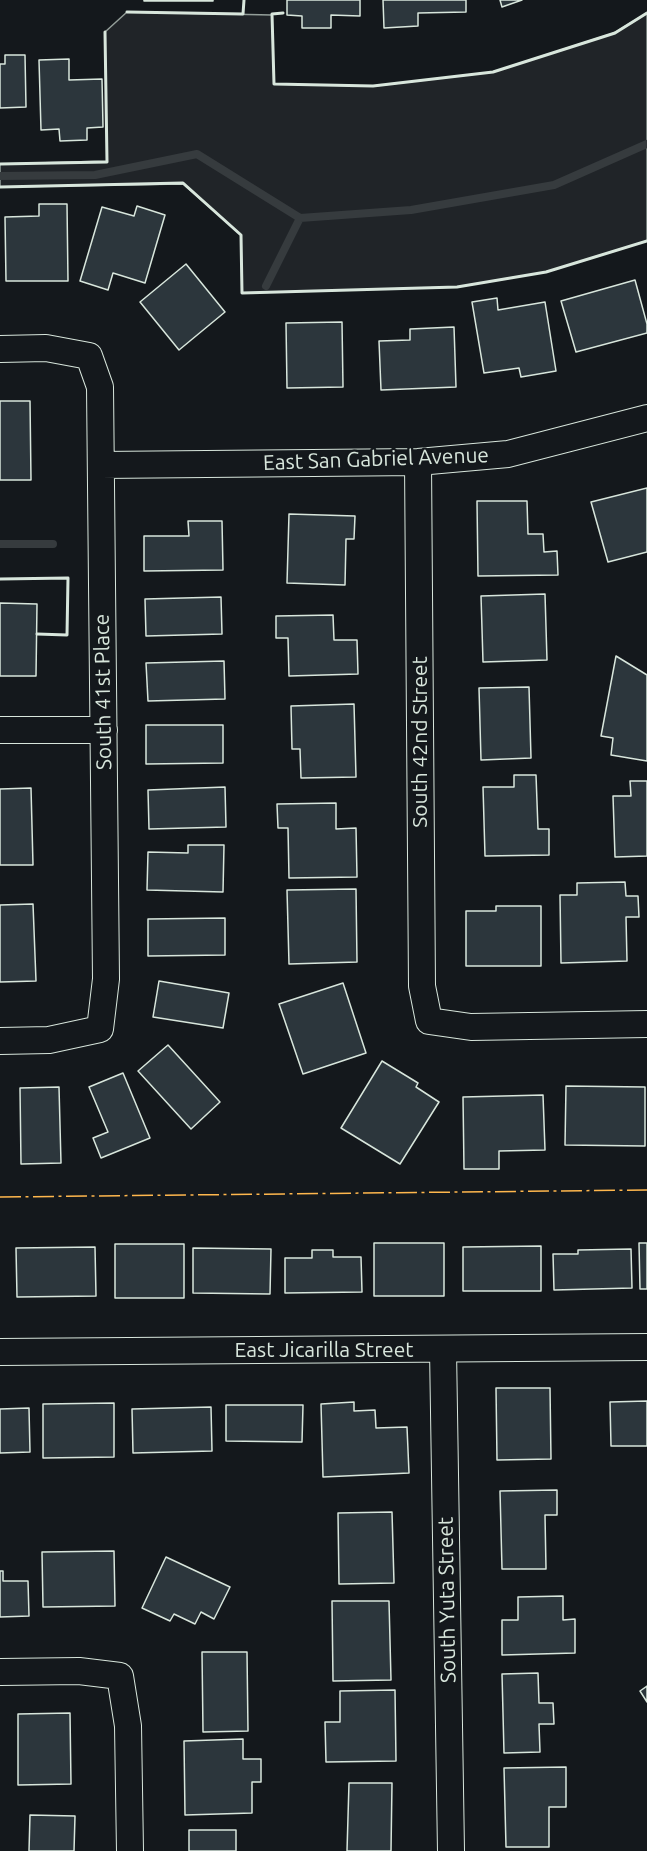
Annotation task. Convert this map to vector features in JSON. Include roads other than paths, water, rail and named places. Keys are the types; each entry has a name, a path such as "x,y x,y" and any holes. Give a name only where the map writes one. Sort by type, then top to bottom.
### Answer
{"street":[{"name":"South 41st Place","path":"0,349 46,348 89,356 100,387 106,979 100,1029 49,1040 0,1041"},
{"name":"East San Gabriel Avenue","path":"101,465 418,462 508,454 647,418"},
{"name":"South 42nd Street","path":"418,462 422,986 429,1022 471,1028 647,1024"},
{"path":"0,730 104,730"},
{"name":"East Jicarilla Street","path":"0,1352 647,1347"},
{"name":"South Yuta Street","path":"443,1349 452,1851"},
{"path":"0,1672 78,1671 120,1676 128,1726 130,1851"}],"waterway":[{"path":"0,176 95,175 197,154 300,218 411,210 554,185 647,144"},
{"path":"266,286 300,218"},
{"path":"0,544 53,544"}]}
